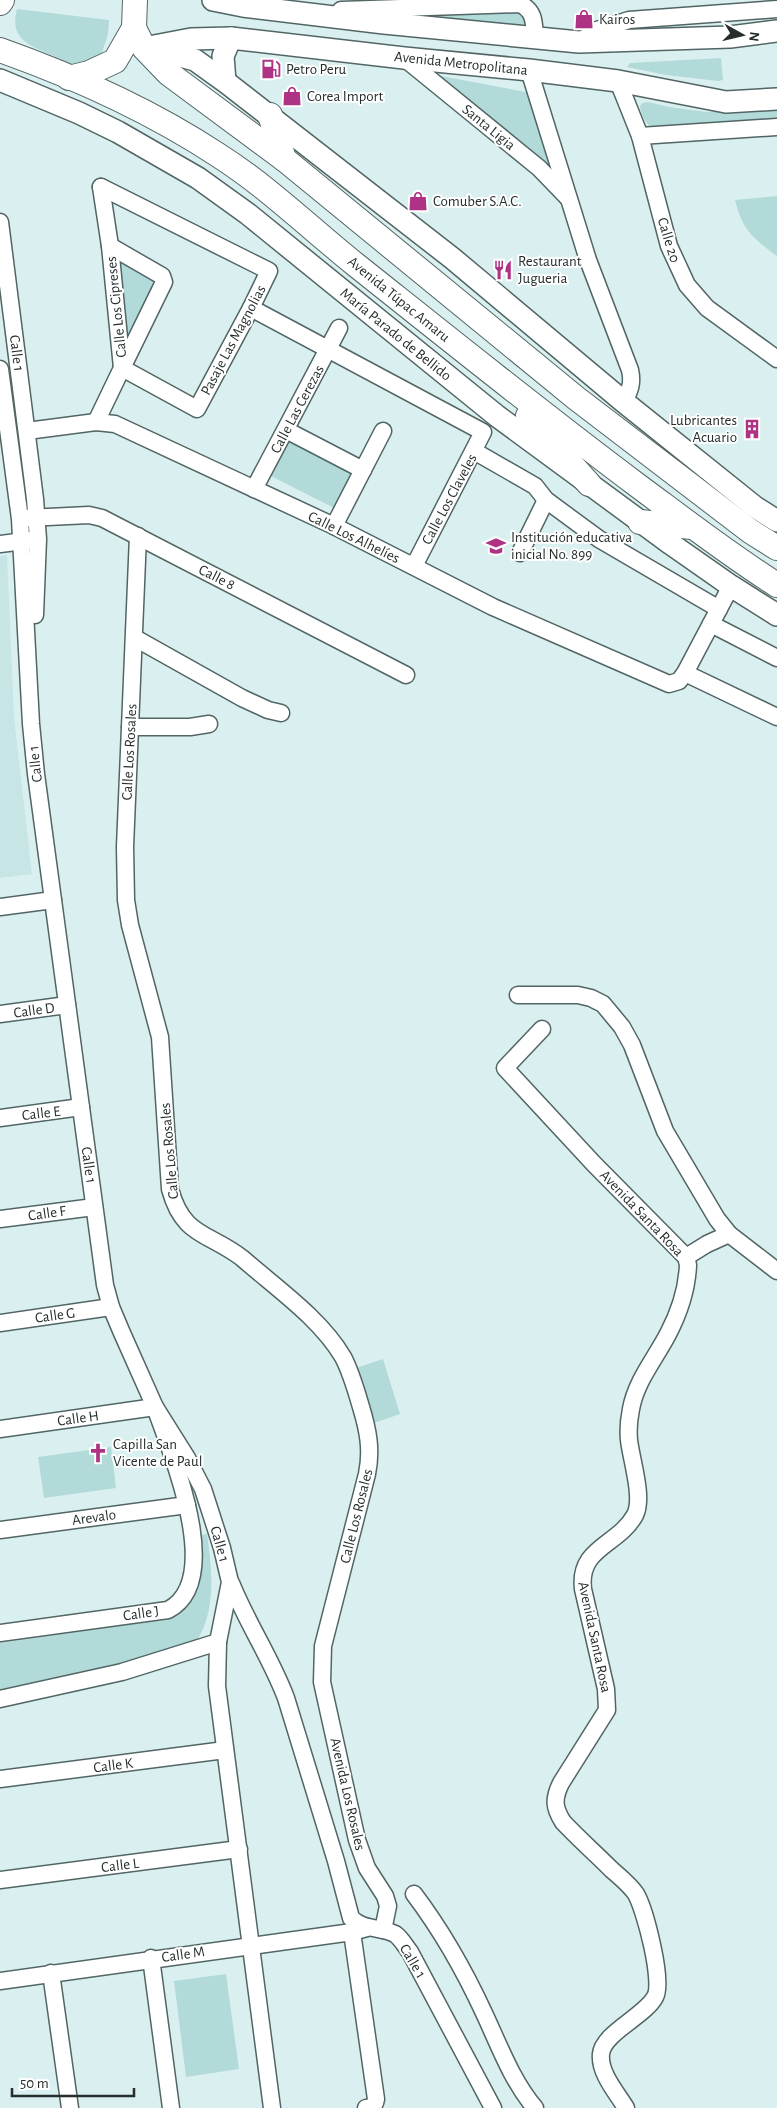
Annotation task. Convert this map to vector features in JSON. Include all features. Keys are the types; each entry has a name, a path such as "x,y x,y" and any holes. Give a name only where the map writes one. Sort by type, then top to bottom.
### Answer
{"highway":[{"path":"134,0 142,43 168,73 284,159 576,398 750,531 777,548"},
{"path":"69,78 89,73 115,61 142,43"},
{"name":"Avenida Túpac Amaru","path":"0,50 47,67 159,119 218,155 265,188 346,257 560,427 740,561 777,585"},
{"path":"270,115 284,159"},
{"path":"480,363 589,484"},
{"path":"640,522 694,527"}],"main road":[{"path":"213,0 243,6 384,23 579,42 730,37 777,31"},
{"name":"Avenida Metropolitana","path":"142,43 231,38 530,70 618,82 726,102 777,100"},
{"path":"225,81 223,56 231,38"},
{"path":"142,43 195,60 225,81 452,258 624,402 755,507 777,521"},
{"name":"María Parado de Bellido","path":"0,80 79,113 118,132 198,178 248,214 497,416 640,522 731,586 777,615"}],"street":[{"path":"299,12 520,4 528,7 533,14 535,38"},
{"path":"579,42 597,30 628,20 777,9"},
{"name":"Santa Ligia","path":"404,58 539,168 570,200"},
{"name":"Santa Ligia","path":"530,70 588,260 630,370 632,380 630,390 624,402"},
{"name":"Calle 20","path":"618,82 640,136 669,246 687,285 707,308 777,359"},
{"path":"640,136 777,127"},
{"name":"Calle Los Cipreses","path":"96,422 122,368 102,187 269,271"},
{"name":"Calle 1","path":"0,222 37,517 30,540 31,724 36,774 105,1285 111,1307 155,1407 187,1458 202,1489 230,1582 242,1610 277,1675 286,1698 336,1861 351,1918 367,1930 395,1934 410,1952 493,2108"},
{"path":"110,246 162,276 164,282 122,368"},
{"name":"Pasaje Las Magnolias","path":"122,368 197,408 269,271"},
{"path":"251,308 328,349"},
{"name":"Calle Las Cerezas","path":"254,490 339,328"},
{"name":"Calle Los Claveles","path":"328,349 483,432 414,566"},
{"name":"Calle 1","path":"0,369 20,519 30,540"},
{"name":"Calle Los Alhelíes","path":"27,431 96,422 115,424 334,526 493,608 669,684 680,678 777,717"},
{"path":"286,430 363,470"},
{"path":"334,526 383,431"},
{"path":"474,451 535,486 546,500 599,539 719,610"},
{"path":"520,553 546,500"},
{"name":"Calle 8","path":"20,519 89,515 102,518 406,675"},
{"name":"Calle Los Rosales","path":"138,536 125,847 126,900 130,925 160,1037 170,1189 174,1206 193,1230 242,1258 322,1329 343,1357 350,1372 369,1432 368,1474 323,1646 322,1682"},
{"path":"0,544 30,540"},
{"path":"680,678 731,586"},
{"path":"711,624 777,658"},
{"path":"135,638 242,698 281,713"},
{"path":"130,727 190,727 209,724"},
{"path":"0,907 53,900"},
{"path":"518,995 562,993 578,995 591,998 603,1004 612,1013 622,1026 632,1045 665,1131 712,1211 729,1234 777,1271"},
{"name":"Calle D","path":"0,1014 67,1005"},
{"name":"Avenida Santa Rosa","path":"542,1029 505,1068 594,1164 686,1257 687,1275 679,1310 668,1334 642,1379 630,1410 628,1438 637,1491 636,1512 631,1522 592,1556 582,1574 582,1589 606,1688 607,1710 561,1783 554,1802 556,1812 563,1822 635,1893 644,1913 658,1976 656,1996 649,2005 608,2041 602,2048 601,2055 601,2064 606,2076 626,2108"},
{"name":"Calle E","path":"0,1118 81,1107"},
{"name":"Calle F","path":"0,1219 94,1206"},
{"path":"686,1257 707,1244 729,1234"},
{"name":"Calle G","path":"0,1323 111,1307"},
{"path":"155,1407 187,1505"},
{"name":"Calle H","path":"0,1429 155,1407"},
{"name":"Arevalo","path":"0,1530 187,1505"},
{"name":"Calle J","path":"0,1633 168,1610 175,1606 184,1594 190,1581 193,1567 194,1537 187,1505"},
{"name":"Calle 1","path":"230,1582 218,1642 217,1686 272,2108"},
{"path":"0,1699 122,1672 218,1642"},
{"name":"Avenida Los Rosales","path":"322,1682 357,1840 367,1868 385,1896 388,1906 367,1930 371,2106"},
{"name":"Calle K","path":"0,1780 225,1750"},
{"name":"Calle L","path":"0,1880 239,1849"},
{"path":"414,1894 438,1927 481,2007 519,2086 535,2108"},
{"name":"Calle M","path":"0,1981 151,1958 367,1930"},
{"path":"151,1958 171,2108"},
{"path":"51,1973 70,2108"}],"shaded area":[{"path":"17,9 109,20 108,34 101,56 86,64 76,65 35,48 18,34 15,19"},
{"path":"515,11 525,17 521,28 412,16"},
{"path":"721,58 723,80 718,81 666,75 627,67 630,63"},
{"path":"436,75 531,93 554,169"},
{"path":"648,102 707,112 777,107 777,121 654,129 646,122 640,106 642,103"},
{"path":"777,196 777,256 761,244 745,226 735,200"},
{"path":"119,255 160,277 124,351"},
{"path":"290,438 353,470 334,508 271,476"},
{"path":"7,555 14,718 32,874 0,878 0,556"},
{"path":"383,1359 400,1414 371,1424 353,1369"},
{"path":"111,1447 116,1488 44,1498 38,1457"},
{"path":"207,1534 211,1576 210,1603 203,1630 196,1642 108,1668 0,1691 0,1643 169,1619 180,1613 193,1594 197,1583 200,1535"},
{"path":"226,1974 239,2069 186,2077 174,1981"}],"place":[{"name":"Kairos","path":"584,19"},
{"name":"Petro Peru","path":"271,69"},
{"name":"Corea Import","path":"292,96"},
{"name":"Comuber S.A.C.","path":"418,201"},
{"name":"Restaurant Jugueria","path":"503,270"},
{"name":"Lubricantes Acuario","path":"752,429"},
{"name":"Institución educativa inicial No. 899","path":"496,546"},
{"name":"Capilla San Vicente de Paul","path":"98,1453"}]}
